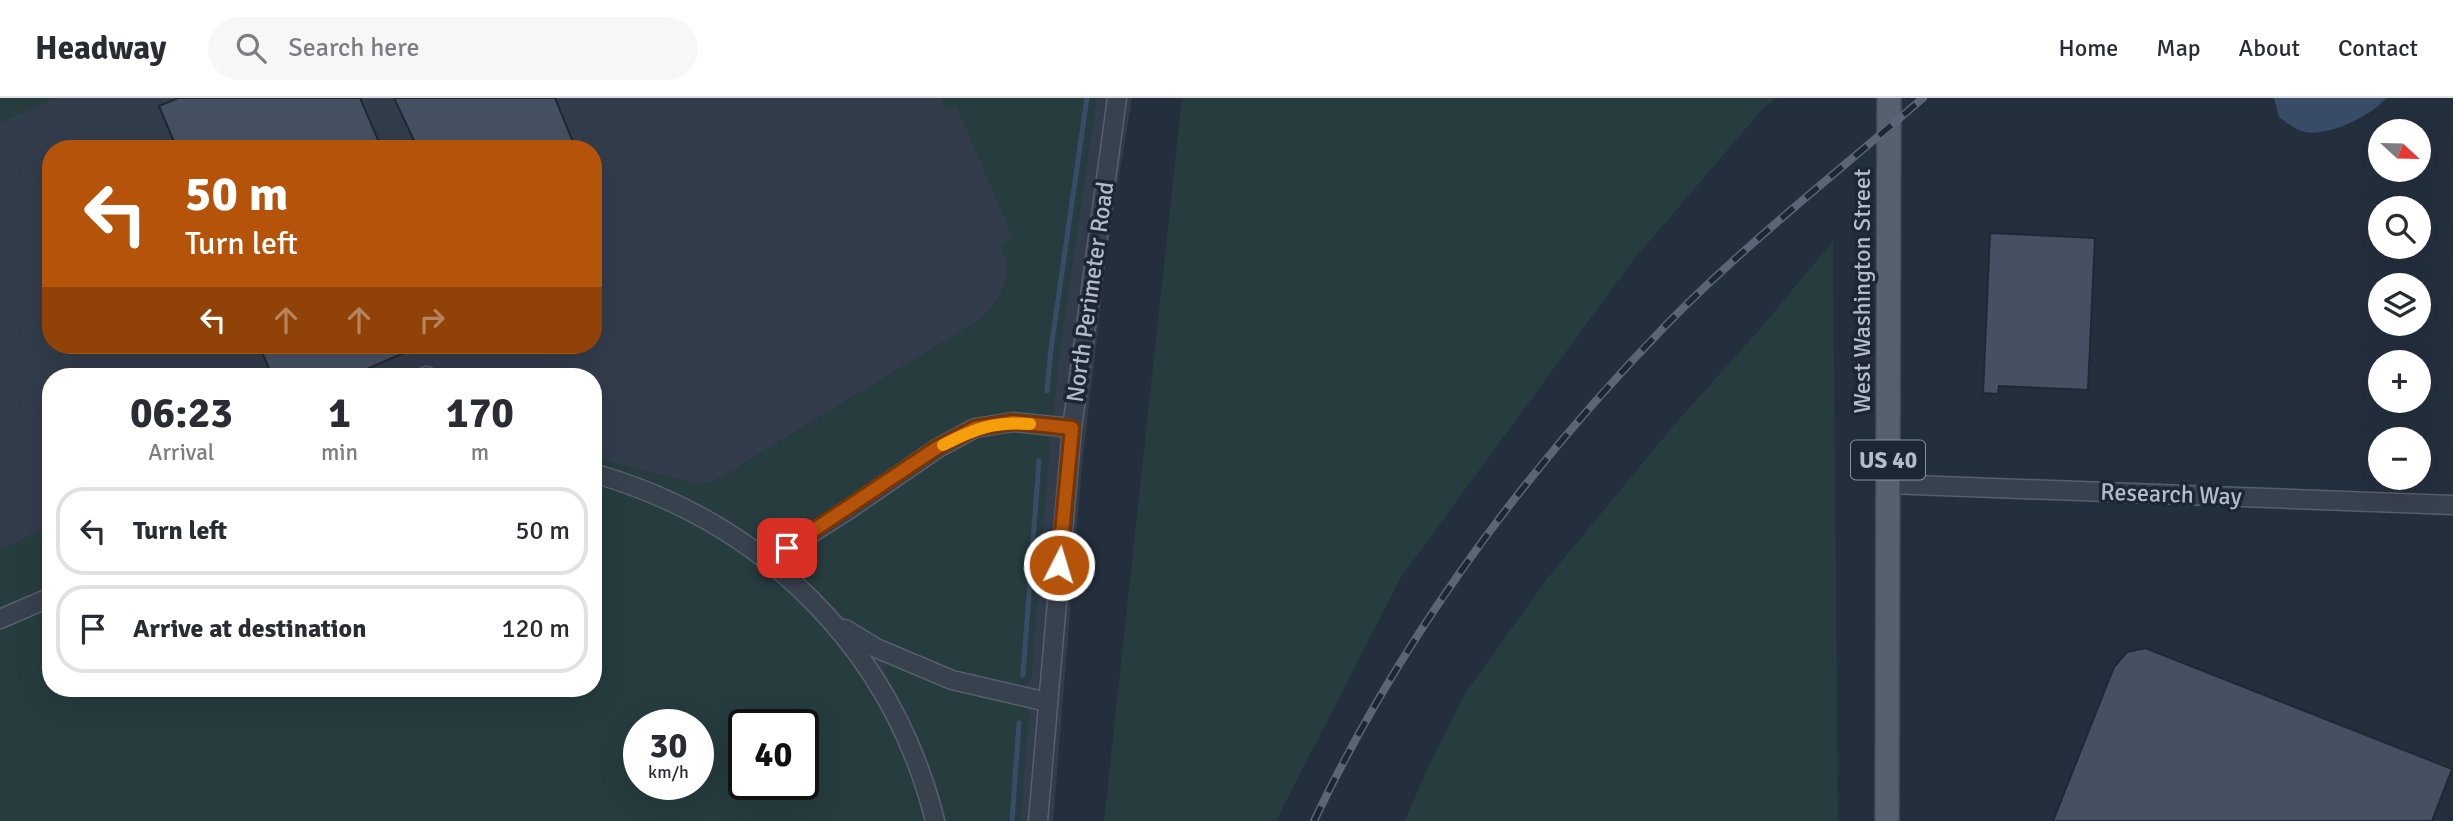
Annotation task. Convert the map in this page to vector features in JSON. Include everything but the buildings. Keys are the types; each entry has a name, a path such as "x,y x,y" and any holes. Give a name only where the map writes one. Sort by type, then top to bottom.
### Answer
{"main road":[{"name":"West Washington Street","path":"1887,821 1889,98"}],"street":[{"name":"North Perimeter Road","path":"1038,821 1072,428 1118,98"},
{"path":"768,561 845,512 938,447 975,428 1013,422 1072,428"},
{"path":"602,476 630,484 719,527 790,579 833,622 863,660 899,719 928,791 935,821"},
{"name":"Research Way","path":"1888,484 2453,505"},
{"path":"0,619 42,601"},
{"path":"833,622 876,648 952,680 1047,702"}],"shaded area":[{"path":"0,98 1132,98 1108,242 1082,466 1053,821 0,821"}],"green space":[{"path":"0,98 57,98 0,123"},
{"path":"941,98 1097,98 1061,341 1031,679 1014,690 952,673 880,642 847,619 781,557 734,524 661,485 602,465 602,459 688,482 712,482 986,313 999,296 1006,278 1005,257 1001,245 1013,238 957,107 944,108"},
{"path":"1182,98 1777,98 1765,106 1631,263 1401,577 1276,821 1104,821"},
{"path":"1833,241 1838,821 1405,821 1427,769 1465,694 1547,579 1674,425 1760,329"},
{"path":"602,486 654,505 710,533 761,567 806,607 845,653 878,704 905,760 926,821 0,821 0,629 42,611 42,697 602,697"},
{"path":"42,531 42,590 0,607 0,549"},
{"path":"892,663 1023,705 1029,710 1021,821 947,821 921,744 883,673 888,664"}],"water":[{"path":"2274,98 2386,98 2370,112 2347,124 2311,133 2296,129 2279,117"}],"waterway":[{"path":"1047,391 1087,98"},
{"path":"1023,675 1039,461"},
{"path":"1012,821 1019,723"}],"railway":[{"path":"1314,821 1386,686 1427,621 1471,557 1566,436 1616,378 1699,292 1923,98"}],"slow traffic":[{"path":"943,445 975,428 1013,422 1030,424"}],"route":[{"path":"787,548 845,512 938,447 975,428 1013,422 1072,428 1059,565"}]}
